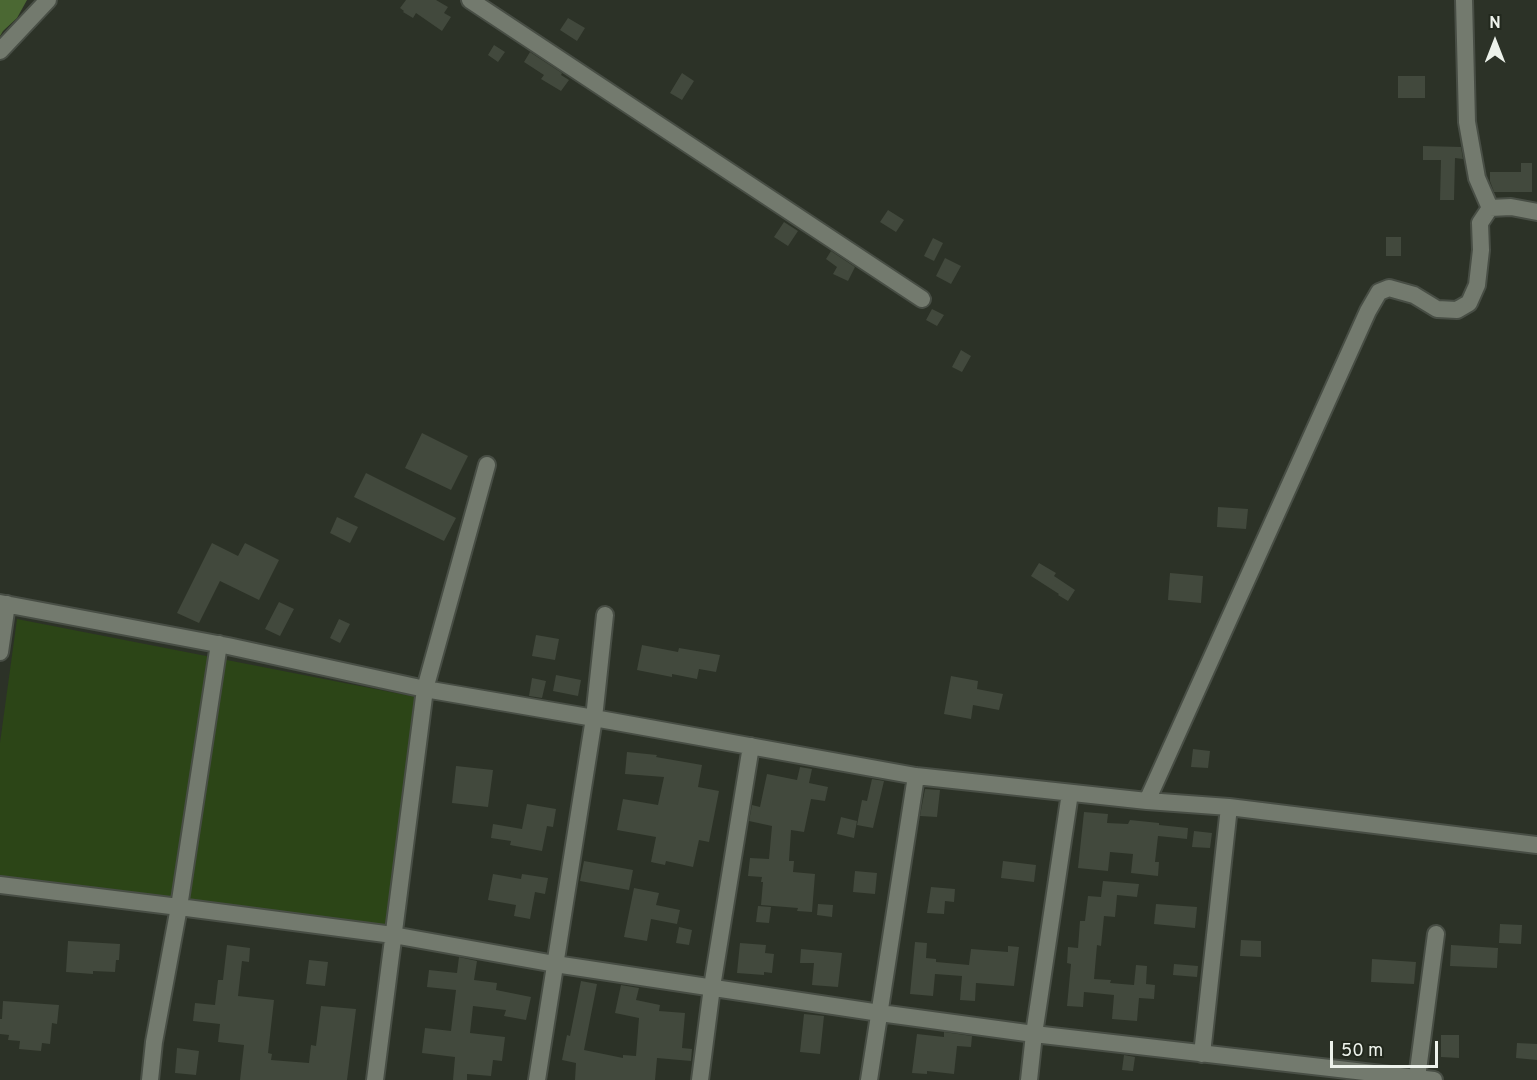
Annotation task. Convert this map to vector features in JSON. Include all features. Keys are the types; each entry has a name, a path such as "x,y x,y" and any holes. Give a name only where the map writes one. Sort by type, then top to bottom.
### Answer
{"street":[{"path":"0,51 48,0"},
{"path":"470,0 922,299"},
{"path":"1464,0 1467,122 1478,178 1490,208"},
{"path":"1490,208 1510,207 1537,212"},
{"path":"1147,801 1368,311 1379,292 1389,288 1414,295 1437,309 1457,310 1469,303 1477,285 1481,250 1480,224 1490,208"},
{"path":"375,1080 424,689 487,465"},
{"path":"0,652 3,604 219,644 424,689 916,776 1147,801 1229,807 1537,845"},
{"path":"537,1080 594,718 605,615"},
{"path":"150,1080 154,1042 179,907 219,644"},
{"path":"700,1080 712,987 751,746"},
{"path":"869,1080 916,776"},
{"path":"1029,1080 1070,793"},
{"path":"1202,1054 1229,807"},
{"path":"0,885 393,935 555,964 1034,1034 1434,1080"},
{"path":"1417,1078 1436,934"}],"green space":[{"path":"0,0 27,0 17,18 0,36"},
{"path":"17,619 416,697 385,927 0,878 0,743"}],"building":[{"path":"406,0 436,0 448,7 444,13 451,17 442,31 416,13 413,18 403,12 400,8"},
{"path":"568,18 585,28 577,41 560,30"},
{"path":"494,45 505,52 498,62 488,55"},
{"path":"530,52 569,80 561,91 541,79 544,75 524,62"},
{"path":"682,73 694,81 682,100 670,93"},
{"path":"1398,76 1425,76 1425,98 1398,98"},
{"path":"1423,146 1461,147 1463,159 1455,158 1454,200 1440,200 1441,160 1423,160"},
{"path":"1521,163 1532,163 1532,192 1494,192 1490,172 1521,172"},
{"path":"888,210 904,220 896,232 880,222"},
{"path":"784,222 798,231 788,246 774,237"},
{"path":"1386,237 1401,237 1401,256 1386,256"},
{"path":"933,238 943,243 934,261 924,256"},
{"path":"831,251 855,267 848,281 833,274 837,267 826,259"},
{"path":"945,258 961,266 951,284 936,276"},
{"path":"932,309 944,315 937,326 926,320"},
{"path":"961,350 971,356 962,372 952,367"},
{"path":"422,433 468,456 451,490 405,468"},
{"path":"366,473 456,518 444,541 354,497"},
{"path":"1218,507 1248,509 1246,529 1217,527"},
{"path":"337,517 358,527 350,543 330,533"},
{"path":"212,543 238,556 245,543 279,560 259,600 220,581 199,623 177,613"},
{"path":"1039,563 1056,573 1054,576 1075,590 1068,601 1031,576"},
{"path":"1170,573 1203,576 1201,603 1168,600"},
{"path":"279,602 294,609 280,636 265,629"},
{"path":"339,619 350,624 340,643 330,638"},
{"path":"536,635 559,639 555,660 532,656"},
{"path":"642,645 678,652 679,648 720,655 716,672 699,669 697,679 637,670"},
{"path":"556,675 581,680 578,696 553,691"},
{"path":"951,676 978,681 977,689 1003,694 999,710 973,705 971,719 944,714"},
{"path":"532,678 546,681 542,698 529,696"},
{"path":"1193,749 1210,751 1208,768 1191,767"},
{"path":"627,752 657,755 656,757 702,765 698,787 719,791 709,842 699,840 693,867 666,861 665,865 651,862 656,837 617,830 623,799 658,805 664,777 625,774"},
{"path":"456,766 493,770 488,807 452,803"},
{"path":"800,767 812,769 809,783 828,787 825,801 811,799 804,832 791,830 789,861 794,861 793,872 815,874 812,912 797,911 798,908 761,905 762,877 748,876 750,858 769,859 772,826 749,821 752,805 760,807 767,774 797,780"},
{"path":"872,779 884,781 873,828 857,825 862,800 867,801"},
{"path":"925,789 940,790 937,817 920,816"},
{"path":"527,804 556,809 553,827 547,826 542,851 510,845 511,841 491,838 493,824 522,829"},
{"path":"1084,812 1108,814 1107,823 1128,824 1130,820 1188,828 1187,839 1158,836 1155,862 1159,862 1158,876 1131,873 1133,854 1110,852 1108,871 1078,868"},
{"path":"841,817 857,821 854,838 837,834"},
{"path":"1194,831 1212,833 1210,848 1192,847"},
{"path":"584,861 633,870 629,890 580,881"},
{"path":"1003,861 1036,865 1034,882 1001,878"},
{"path":"855,871 877,873 875,894 853,892"},
{"path":"493,874 521,879 522,874 548,878 545,894 535,892 530,919 514,916 516,905 488,900"},
{"path":"1103,881 1139,884 1137,897 1117,895 1115,917 1104,916 1101,946 1097,945 1094,979 1134,985 1136,965 1147,966 1146,984 1155,985 1154,999 1139,998 1137,1021 1112,1019 1114,995 1084,992 1083,1007 1067,1006 1071,964 1067,963 1068,947 1078,948 1080,921 1085,921 1088,896 1101,897"},
{"path":"931,887 955,889 954,902 945,901 944,914 927,913"},
{"path":"634,888 659,893 656,905 680,910 677,924 651,919 647,941 624,937"},
{"path":"818,904 833,905 832,917 817,915"},
{"path":"1156,904 1197,907 1195,928 1154,924"},
{"path":"758,906 771,907 769,923 756,922"},
{"path":"1500,924 1522,925 1521,944 1499,943"},
{"path":"679,927 692,930 689,945 676,943"},
{"path":"1241,940 1261,941 1261,957 1240,956"},
{"path":"68,941 120,944 119,960 116,960 115,972 93,971 93,974 66,972"},
{"path":"915,942 927,943 926,958 936,959 936,962 969,965 971,949 1008,952 1008,946 1019,947 1014,986 976,983 975,1001 960,1000 962,976 935,974 933,996 910,994"},
{"path":"740,943 766,945 765,953 774,954 772,973 764,972 764,975 737,973"},
{"path":"227,945 250,948 249,962 242,961 238,996 274,1000 268,1053 272,1054 271,1060 309,1063 311,1045 316,1046 321,1006 356,1009 347,1080 240,1080 244,1045 218,1042 220,1024 193,1021 195,1003 215,1005 218,980 223,980"},
{"path":"1451,945 1498,948 1497,968 1450,966"},
{"path":"801,949 842,953 838,987 812,985 814,963 800,963"},
{"path":"459,957 477,961 474,980 497,983 496,990 531,997 526,1020 504,1016 506,1010 473,1006 470,1033 505,1037 502,1061 493,1060 491,1076 467,1074 467,1080 453,1080 455,1057 422,1053 425,1028 451,1031 456,990 427,987 429,970 457,973"},
{"path":"1372,959 1416,962 1414,984 1371,982"},
{"path":"309,960 328,962 325,986 306,984"},
{"path":"1174,964 1198,966 1197,977 1173,975"},
{"path":"581,981 597,984 584,1050 623,1058 623,1055 636,1056 639,1018 615,1013 621,985 639,988 636,1000 660,1005 659,1011 685,1013 682,1048 692,1049 691,1061 657,1058 655,1080 575,1080 576,1063 562,1060 567,1035 570,1036"},
{"path":"3,1001 59,1005 57,1024 52,1023 50,1044 42,1043 41,1051 19,1049 20,1041 8,1040 9,1035 0,1034"},
{"path":"804,1014 824,1016 820,1054 800,1052"},
{"path":"944,1032 972,1036 971,1047 957,1046 954,1074 927,1071 927,1074 912,1073 917,1034 944,1037"},
{"path":"1441,1035 1459,1035 1459,1058 1441,1057"},
{"path":"1517,1043 1537,1044 1537,1060 1516,1058"},
{"path":"177,1048 199,1051 196,1075 175,1073"},
{"path":"1124,1055 1135,1057 1133,1071 1122,1070"}]}
